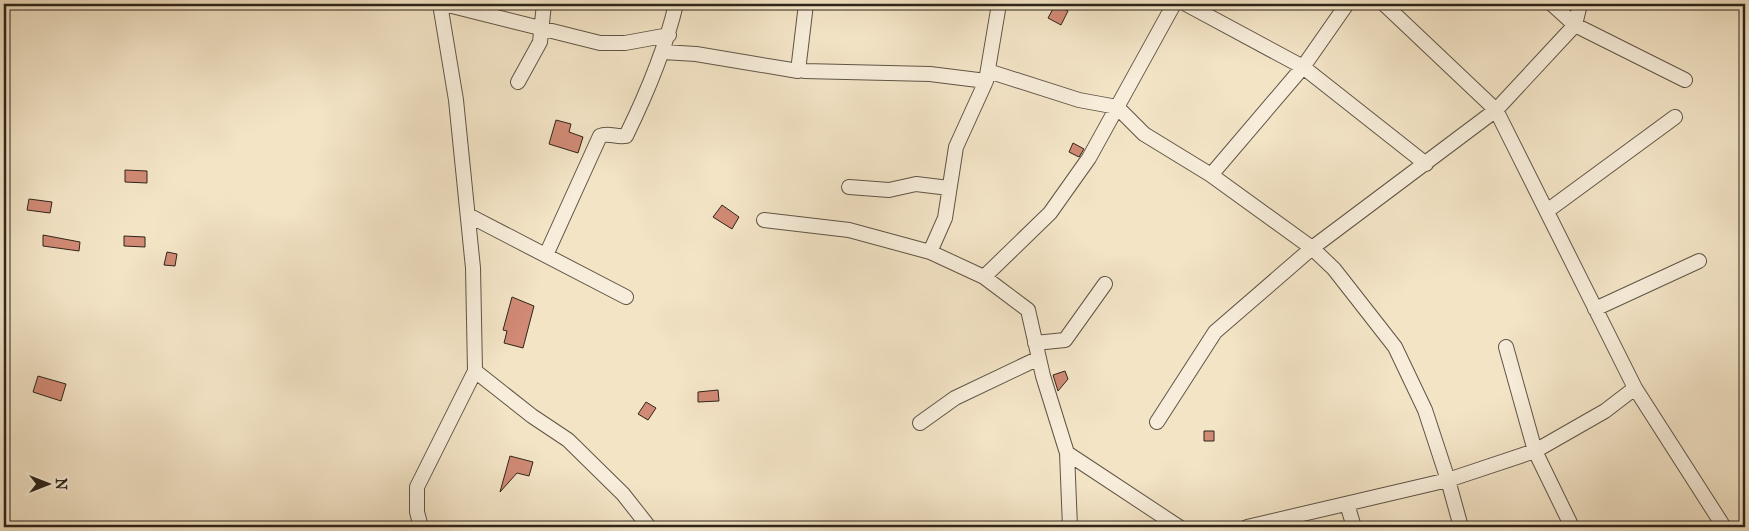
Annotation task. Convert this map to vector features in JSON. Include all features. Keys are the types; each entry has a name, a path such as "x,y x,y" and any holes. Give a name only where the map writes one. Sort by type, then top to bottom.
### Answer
{"street":[{"path":"421,527 417,512 417,487 475,371 473,268 468,215 456,100 440,4"},
{"path":"444,4 600,43 625,43 669,35"},
{"path":"518,82 540,42 544,4"},
{"path":"546,255 600,136 605,134 618,138 626,136 654,79 669,35 676,4"},
{"path":"663,52 696,54 798,71 806,4"},
{"path":"930,252 945,218 956,147 987,76 998,4"},
{"path":"984,276 1050,213 1090,158 1174,4"},
{"path":"1186,4 1303,67 1426,164"},
{"path":"1211,175 1303,67 1346,4"},
{"path":"1384,4 1496,110 1635,388 1724,527"},
{"path":"1552,4 1575,25 1685,80"},
{"path":"1157,422 1215,332 1312,248 1496,110 1575,25 1580,4"},
{"path":"804,71 987,76 1117,108 1144,134 1211,175 1312,248 1334,269 1395,346 1425,410 1448,480 1460,527"},
{"path":"1547,211 1674,117"},
{"path":"848,187 889,190 916,184 949,188"},
{"path":"468,215 626,297"},
{"path":"764,220 848,230 930,252 984,276 1028,310 1039,358 1067,453 1070,527"},
{"path":"1595,309 1699,261"},
{"path":"1035,343 1065,340 1105,284"},
{"path":"1506,347 1535,451 1572,527"},
{"path":"920,423 954,398 1039,358"},
{"path":"475,371 532,416 568,440 623,494 649,527"},
{"path":"1247,527 1448,480 1535,451 1605,411 1635,388"},
{"path":"1067,453 1179,527"},
{"path":"1347,504 1354,527"}],"building":[{"path":"1055,5 1068,11 1061,25 1048,18"},
{"path":"556,120 571,124 569,132 583,137 578,153 549,144"},
{"path":"1073,143 1084,149 1079,157 1069,152"},
{"path":"125,170 147,171 147,183 125,182"},
{"path":"29,199 52,202 50,213 27,210"},
{"path":"722,205 739,217 732,229 713,217"},
{"path":"43,235 80,242 79,251 43,246"},
{"path":"124,236 145,237 145,247 124,246"},
{"path":"167,252 177,254 175,266 164,265"},
{"path":"512,297 534,306 523,348 504,343 507,331 503,330"},
{"path":"1065,371 1068,379 1058,391 1053,375"},
{"path":"38,376 66,384 61,401 33,392"},
{"path":"718,390 719,401 698,402 698,392"},
{"path":"646,402 656,408 648,420 638,414"},
{"path":"1204,431 1214,431 1214,441 1204,441"},
{"path":"510,456 533,462 529,476 517,473 500,492"}]}
